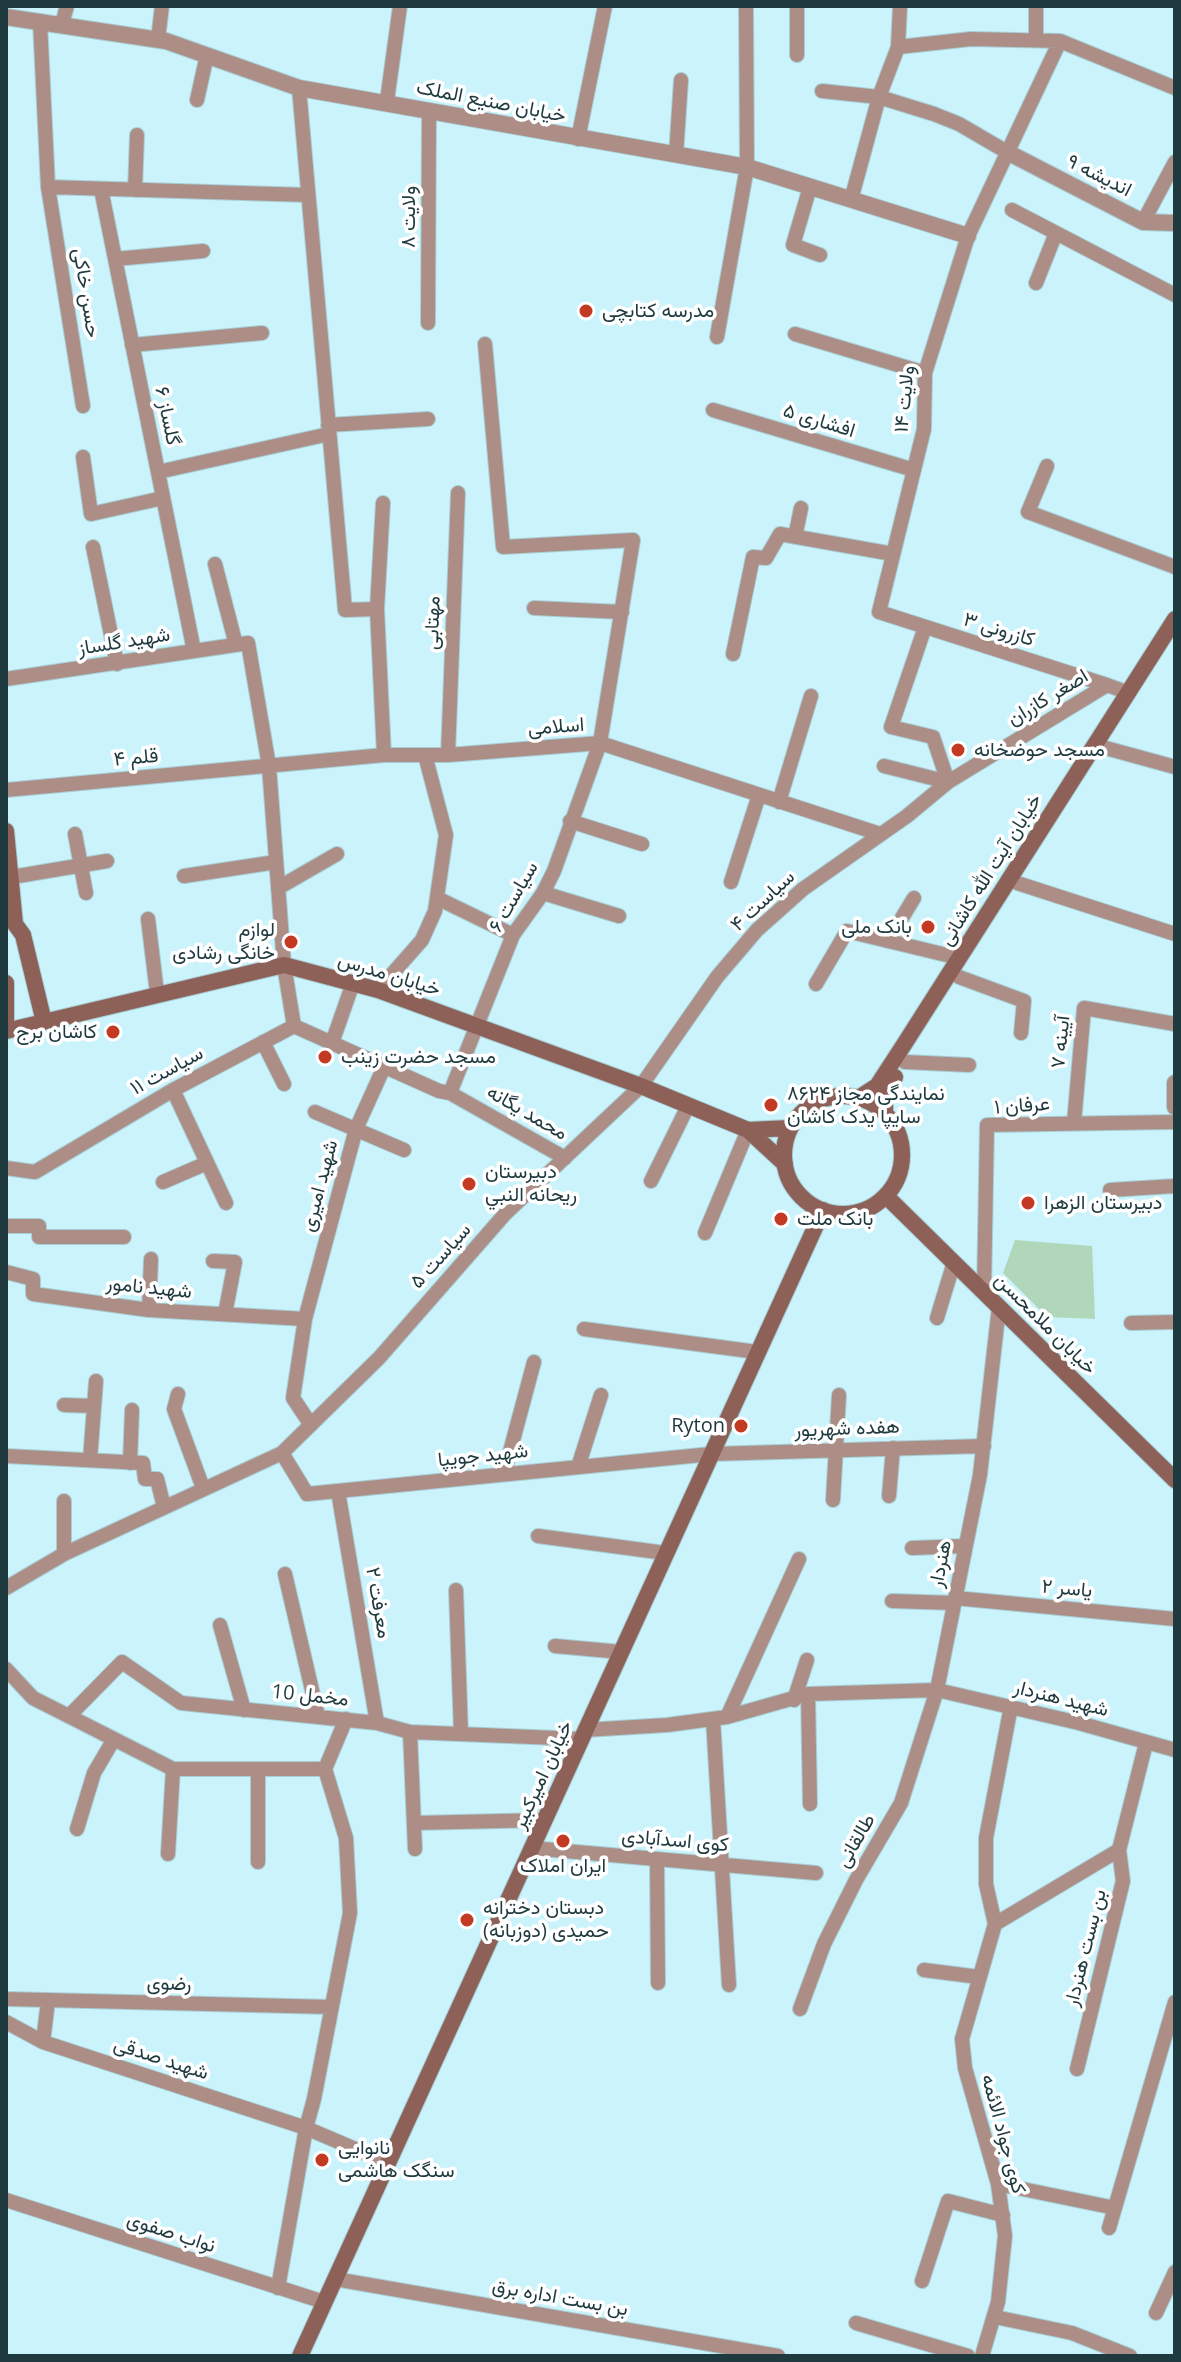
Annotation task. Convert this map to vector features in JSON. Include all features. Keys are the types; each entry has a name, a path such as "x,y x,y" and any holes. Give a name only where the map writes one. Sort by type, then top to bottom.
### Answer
{"main road":[{"name":"خیابان آیت الله کاشانی","path":"860,1097 877,1086 1175,619"},
{"name":"خیابان آیت الله کاشانی","path":"885,1113 885,1090 1175,633"},
{"path":"6,831 10,930 23,935 44,1022"},
{"name":"خیابان مدرس","path":"6,1029 284,965 378,990 641,1086 748,1130"},
{"path":"6,983 6,1029"},
{"path":"843,1095 860,1097 885,1113 898,1131 903,1148 897,1181 886,1196 863,1211 836,1214 809,1203 797,1192 785,1164 786,1139 790,1128 810,1105 843,1095"},
{"path":"748,1130 790,1128"},
{"path":"748,1130 785,1164"},
{"name":"خیابان ملامحسن","path":"886,1196 1175,1480"},
{"name":"خیابان امیرکبیر","path":"300,2356 823,1210"}],"street":[{"path":"62,24 67,6"},
{"path":"158,39 162,6"},
{"path":"387,101 400,6"},
{"path":"578,139 605,6"},
{"path":"717,337 747,167 746,6"},
{"path":"797,6 797,55"},
{"path":"851,200 879,97 898,47 900,6"},
{"path":"1036,6 1036,40"},
{"name":"خیابان صنیع الملک","path":"6,17 158,39 299,88 387,101 578,139 747,167 968,236"},
{"name":"حسن خاکی","path":"40,22 48,187 83,406"},
{"path":"898,47 971,39 1060,41 1175,88"},
{"name":"ولایت ۱۴","path":"879,612 924,429 925,373 968,236 1060,41"},
{"path":"197,100 207,55"},
{"path":"676,155 681,80"},
{"path":"299,88 345,610 377,609"},
{"path":"822,91 879,97 959,124 1007,152"},
{"name":"ولایت ۸","path":"428,323 429,111"},
{"path":"135,190 137,135"},
{"name":"اندیشه ۹","path":"1007,152 1143,222 1175,223"},
{"path":"1143,222 1175,162"},
{"path":"48,187 307,195"},
{"path":"810,187 793,245 820,255"},
{"name":"گلساز ۶","path":"101,189 194,651"},
{"path":"1012,210 1175,295"},
{"path":"1036,283 1056,233"},
{"path":"115,259 203,251"},
{"path":"132,345 262,333"},
{"path":"795,334 925,373"},
{"name":"سیاست ۶","path":"450,1093 513,935 543,893 554,871 600,743 633,540 503,547 485,344"},
{"name":"افشاری ۵","path":"713,410 914,470"},
{"path":"158,472 328,430 428,419"},
{"path":"83,457 91,514 163,498"},
{"path":"1047,466 1028,512 1175,567"},
{"name":"مهتابی","path":"448,755 458,493"},
{"path":"383,503 377,609 384,755"},
{"path":"795,537 801,508"},
{"path":"733,654 753,557 766,558 780,534 893,554"},
{"path":"93,547 117,664"},
{"path":"215,564 242,644 269,766 284,965 294,1026"},
{"path":"534,608 622,612"},
{"name":"کازرونی ۳","path":"879,612 1107,685"},
{"path":"925,627 891,727 933,737 948,782"},
{"name":"شهید گلساز","path":"6,679 242,644"},
{"name":"اصغر کازران","path":"948,782 1107,685 1129,693"},
{"path":"779,802 811,696"},
{"name":"اسلامی","path":"269,766 384,755 448,755 600,743 880,834"},
{"path":"1102,747 1175,767"},
{"path":"378,990 422,940 435,911 446,835 425,755"},
{"name":"قلم ۴","path":"6,790 269,766"},
{"path":"884,766 948,782"},
{"name":"سیاست ۴","path":"641,1086 717,977 757,930 803,889 948,782"},
{"path":"731,882 759,795"},
{"path":"570,821 642,844"},
{"path":"75,834 86,893"},
{"path":"278,888 337,854"},
{"path":"9,878 107,861"},
{"path":"184,876 276,862"},
{"path":"1017,883 1175,934"},
{"path":"543,893 619,916"},
{"path":"437,898 513,935"},
{"path":"888,941 914,898"},
{"path":"148,919 157,993"},
{"path":"816,984 847,931 959,958"},
{"path":"959,977 1024,1001 1021,1033"},
{"path":"332,1043 353,983"},
{"name":"آیینه ۷","path":"1074,1123 1084,1008 1175,1024"},
{"name":"سیاست ۱۱","path":"6,1168 35,1172 173,1090 294,1026"},
{"name":"محمد یگانه","path":"294,1026 439,1091 450,1093 565,1158"},
{"path":"263,1042 284,1084"},
{"path":"905,1062 969,1065"},
{"name":"شهید امیری","path":"311,1425 293,1398 305,1319 356,1129 384,1067"},
{"path":"1175,1083 1175,1107"},
{"name":"سیاست ۵","path":"282,1453 379,1358 505,1214 641,1086"},
{"path":"173,1090 226,1203"},
{"path":"651,1181 688,1106"},
{"path":"315,1112 404,1150"},
{"name":"عرفان ۱","path":"984,1291 987,1125 1175,1122"},
{"path":"705,1233 748,1130"},
{"path":"163,1182 207,1163"},
{"path":"1110,1190 1175,1186"},
{"path":"6,1226 39,1226 39,1237 124,1237"},
{"path":"149,1310 151,1259"},
{"path":"213,1261 235,1262 225,1314"},
{"path":"937,1318 954,1262"},
{"name":"شهید نامور","path":"6,1272 33,1279 33,1294 149,1310 305,1319"},
{"name":"هنردار","path":"937,1690 984,1446 999,1307"},
{"path":"1131,1323 1175,1322"},
{"path":"584,1329 757,1352"},
{"path":"504,1474 534,1362"},
{"path":"90,1460 96,1381"},
{"path":"178,1394 174,1409 203,1488"},
{"path":"578,1467 601,1395"},
{"path":"833,1500 839,1395"},
{"path":"64,1405 94,1406"},
{"path":"130,1463 132,1410"},
{"name":"هفده شهریور","path":"711,1454 984,1446"},
{"path":"889,1496 893,1448"},
{"path":"6,1588 64,1554 282,1453"},
{"name":"شهید جویپا","path":"282,1453 307,1494 711,1454"},
{"path":"6,1456 143,1463 145,1479 157,1479 164,1507"},
{"name":"معرفت ۲","path":"338,1491 377,1723"},
{"path":"64,1501 64,1554"},
{"path":"538,1536 665,1553"},
{"path":"912,1548 965,1546"},
{"path":"729,1985 722,1865 720,1718 799,1559"},
{"path":"285,1574 318,1716"},
{"path":"456,1590 461,1734"},
{"name":"یاسر ۲","path":"892,1601 954,1601 1175,1619"},
{"path":"220,1625 244,1710"},
{"path":"555,1646 621,1652"},
{"path":"794,1700 807,1660"},
{"name":"مخمل 10","path":"69,1716 122,1662 181,1703 346,1719 410,1732 583,1734 720,1718 808,1694"},
{"path":"6,1669 33,1698 173,1769 325,1769"},
{"name":"شهید هنردار","path":"808,1694 937,1690 1011,1706 1175,1750"},
{"name":"طالقانی","path":"800,2009 824,1944 856,1880 901,1803 937,1690"},
{"path":"808,1694 810,1804"},
{"path":"1011,1706 986,1838 986,1884 995,1924 1119,1850"},
{"path":"278,2288 306,2128 350,1913 346,1838 325,1769 346,1719"},
{"path":"410,1732 415,1849"},
{"path":"77,1829 94,1773 114,1739"},
{"name":"بن بست هنردار","path":"1077,2069 1123,1881 1119,1850 1146,1743"},
{"path":"168,1854 173,1769"},
{"path":"258,1769 258,1862"},
{"path":"415,1823 544,1820"},
{"name":"کوی اسدآبادی","path":"531,1848 816,1873"},
{"path":"657,1859 658,1983"},
{"name":"کوی جواد الائمه","path":"982,2356 995,2317 1005,2236 998,2184 962,2048 963,2029 995,1924"},
{"path":"924,1970 979,1977"},
{"name":"رضوی","path":"6,1999 331,2007"},
{"path":"43,2042 48,2001"},
{"path":"1109,2228 1173,2020 1175,2002"},
{"name":"شهید صدقی","path":"6,2022 43,2042 306,2128 388,2163"},
{"path":"998,2184 1115,2208"},
{"name":"نواب صفوی","path":"6,2200 324,2302"},
{"path":"922,2281 948,2201 1003,2215"},
{"path":"1156,2313 1175,2272"},
{"name":"بن بست اداره برق","path":"335,2279 778,2356"},
{"path":"995,2317 1072,2333 1130,2356"},
{"path":"856,2323 968,2356"}],"green space":[{"path":"1015,1240 1092,1246 1095,1319 1047,1317 1003,1273"}],"place":[{"name":"مدرسه کتابچی","path":"586,311"},
{"name":"مسجد حوضخانه","path":"958,750"},
{"name":"بانک ملی","path":"928,927"},
{"name":"لوازم خانگی رشادی","path":"291,942"},
{"name":"کاشان برج","path":"113,1032"},
{"name":"مسجد حضرت زینب","path":"325,1057"},
{"name":"نمایندگی مجاز ۸۶۲۴ سایپا یدک کاشان","path":"771,1105"},
{"name":"دبيرستان ريحانه النبي","path":"469,1184"},
{"name":"دبیرستان الزهرا","path":"1028,1203"},
{"name":"بانک ملت","path":"781,1219"},
{"name":"Ryton","path":"741,1426"},
{"name":"ایران املاک","path":"563,1841"},
{"name":"دبستان دخترانه حمیدی (دوزبانه)","path":"467,1920"},
{"name":"نانوایی سنگک هاشمی","path":"322,2160"}]}
